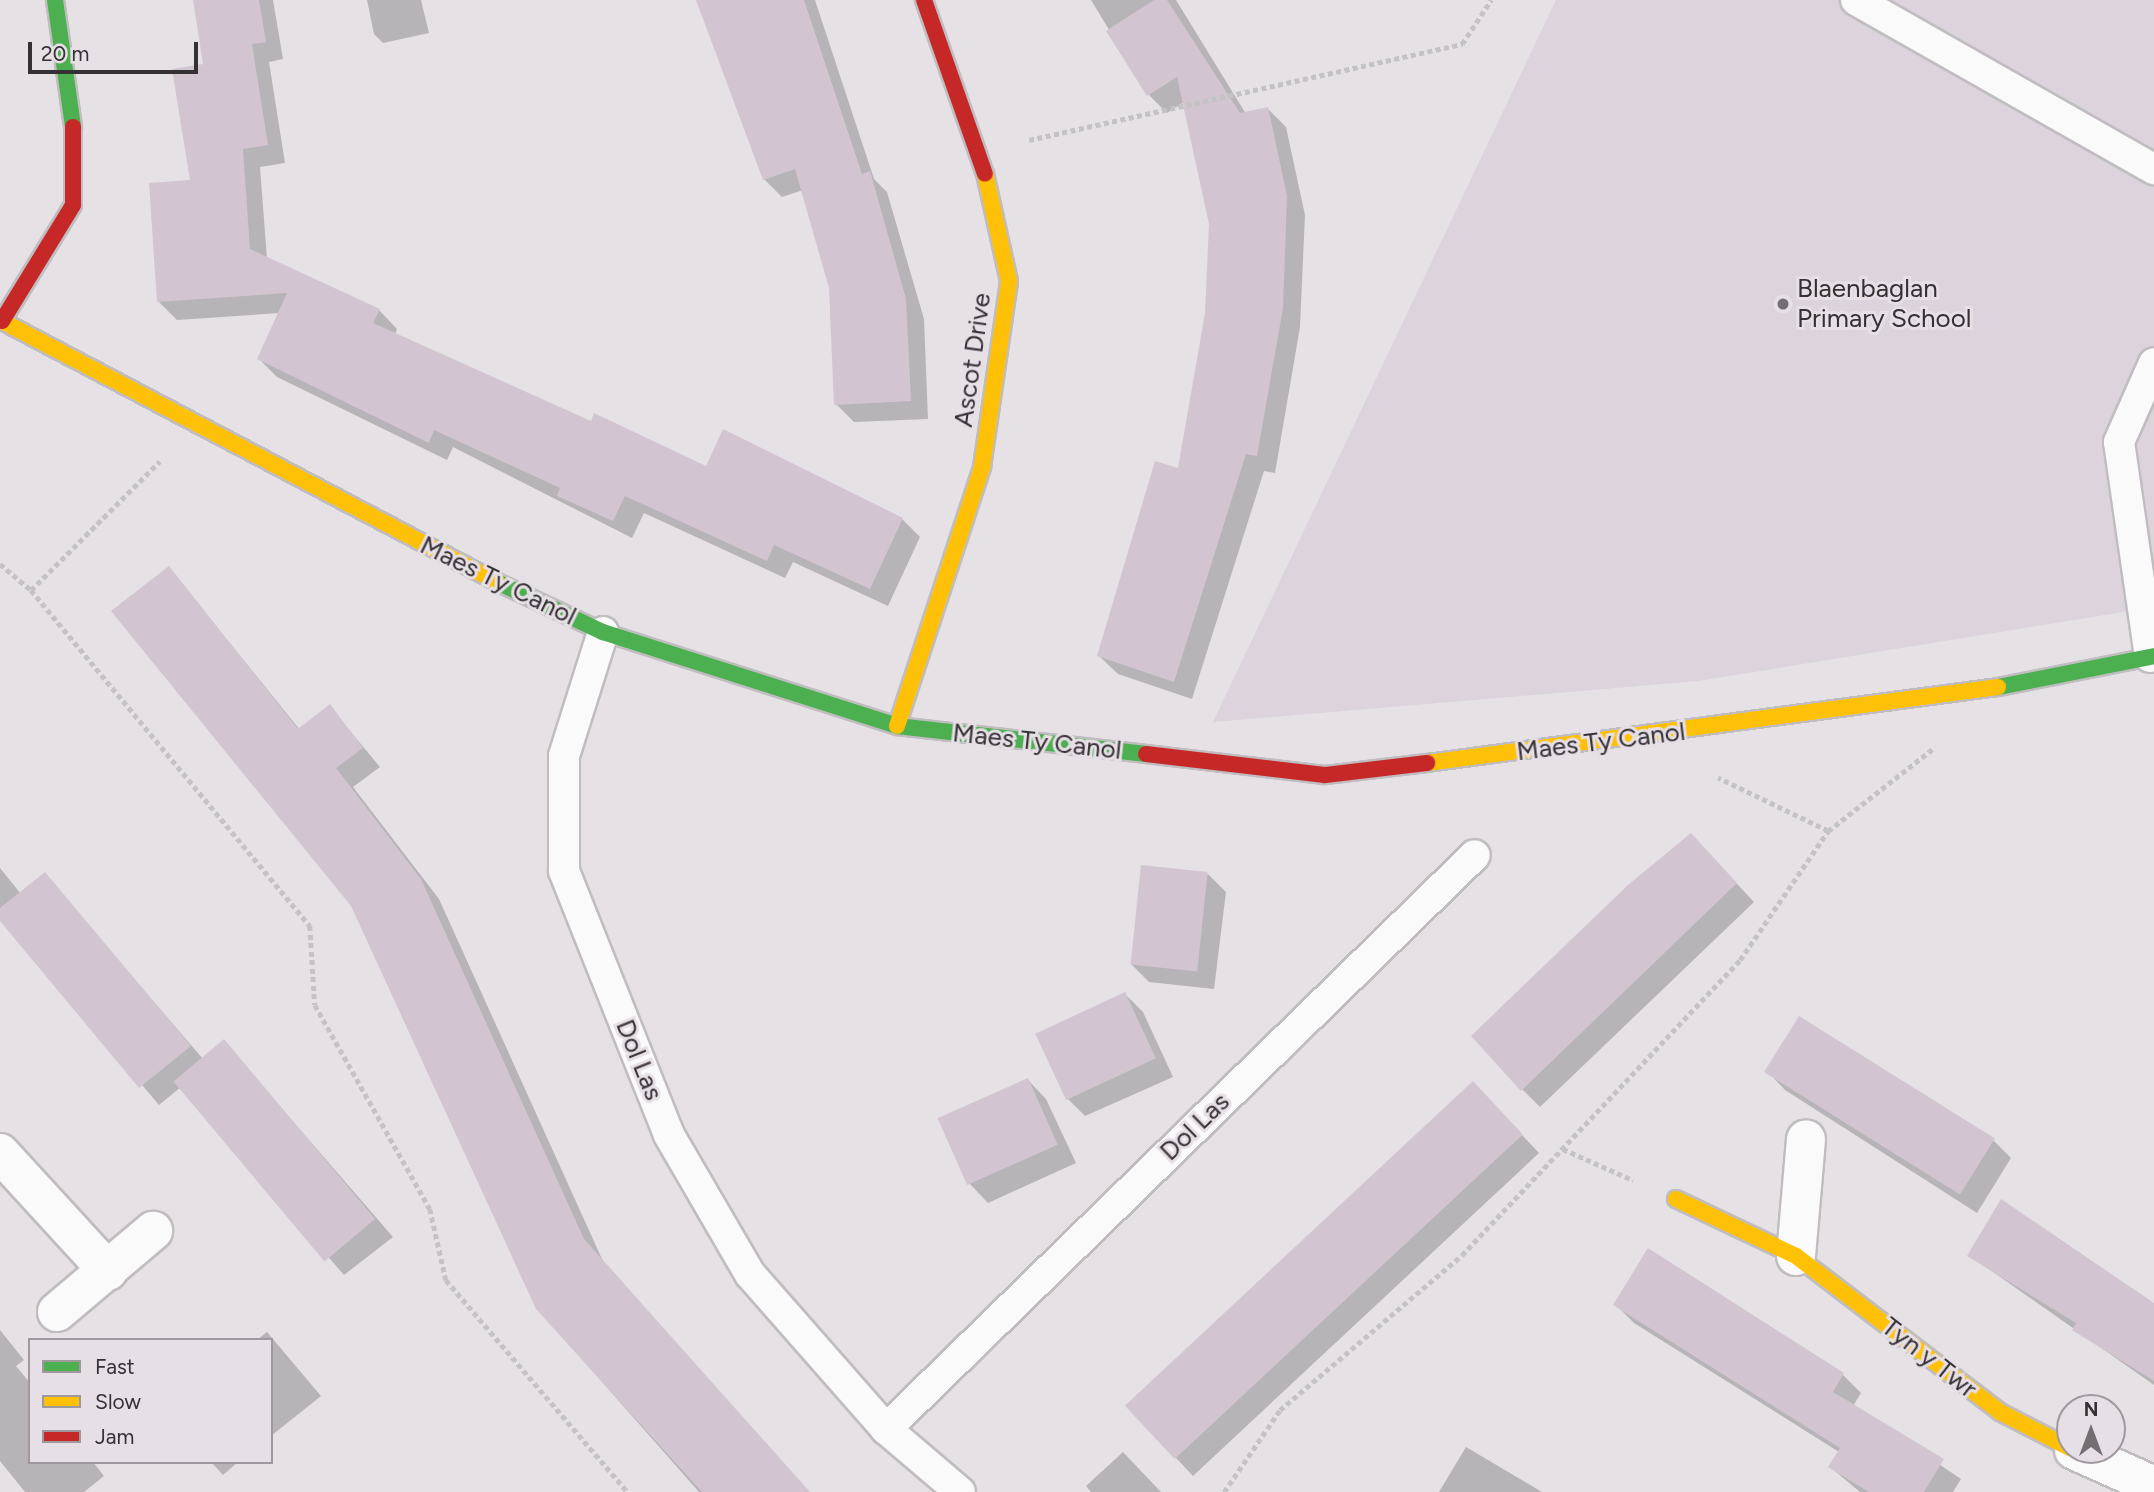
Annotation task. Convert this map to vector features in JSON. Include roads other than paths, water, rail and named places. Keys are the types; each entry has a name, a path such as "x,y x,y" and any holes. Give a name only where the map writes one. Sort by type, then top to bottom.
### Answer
{"street":[{"name":"Maes Ty Canol","path":"55,0 72,98 72,205 1,321 197,425 603,632 897,726 1325,775 1650,737 2016,684 2152,657"},
{"name":"Ascot Drive","path":"897,726 982,467 1009,281 980,151 924,0"},
{"path":"1796,1256 1806,1139"},
{"path":"0,1153 108,1271"},
{"name":"Tyn y Twr","path":"1676,1199 1796,1256 2000,1412 2056,1441"},
{"path":"57,1311 153,1231"},
{"name":"Tyn y Twr","path":"2105,1464 2154,1486"}],"lane":[{"path":"1856,0 2154,169"},
{"path":"2152,657 2119,442 2154,363"},
{"name":"Dol Las","path":"603,632 564,756 564,872 669,1135 750,1274 886,1429 960,1492"},
{"name":"Dol Las","path":"886,1429 1475,855"}],"place":[{"name":"Blaenbaglan Primary School","path":"1783,304"}]}
